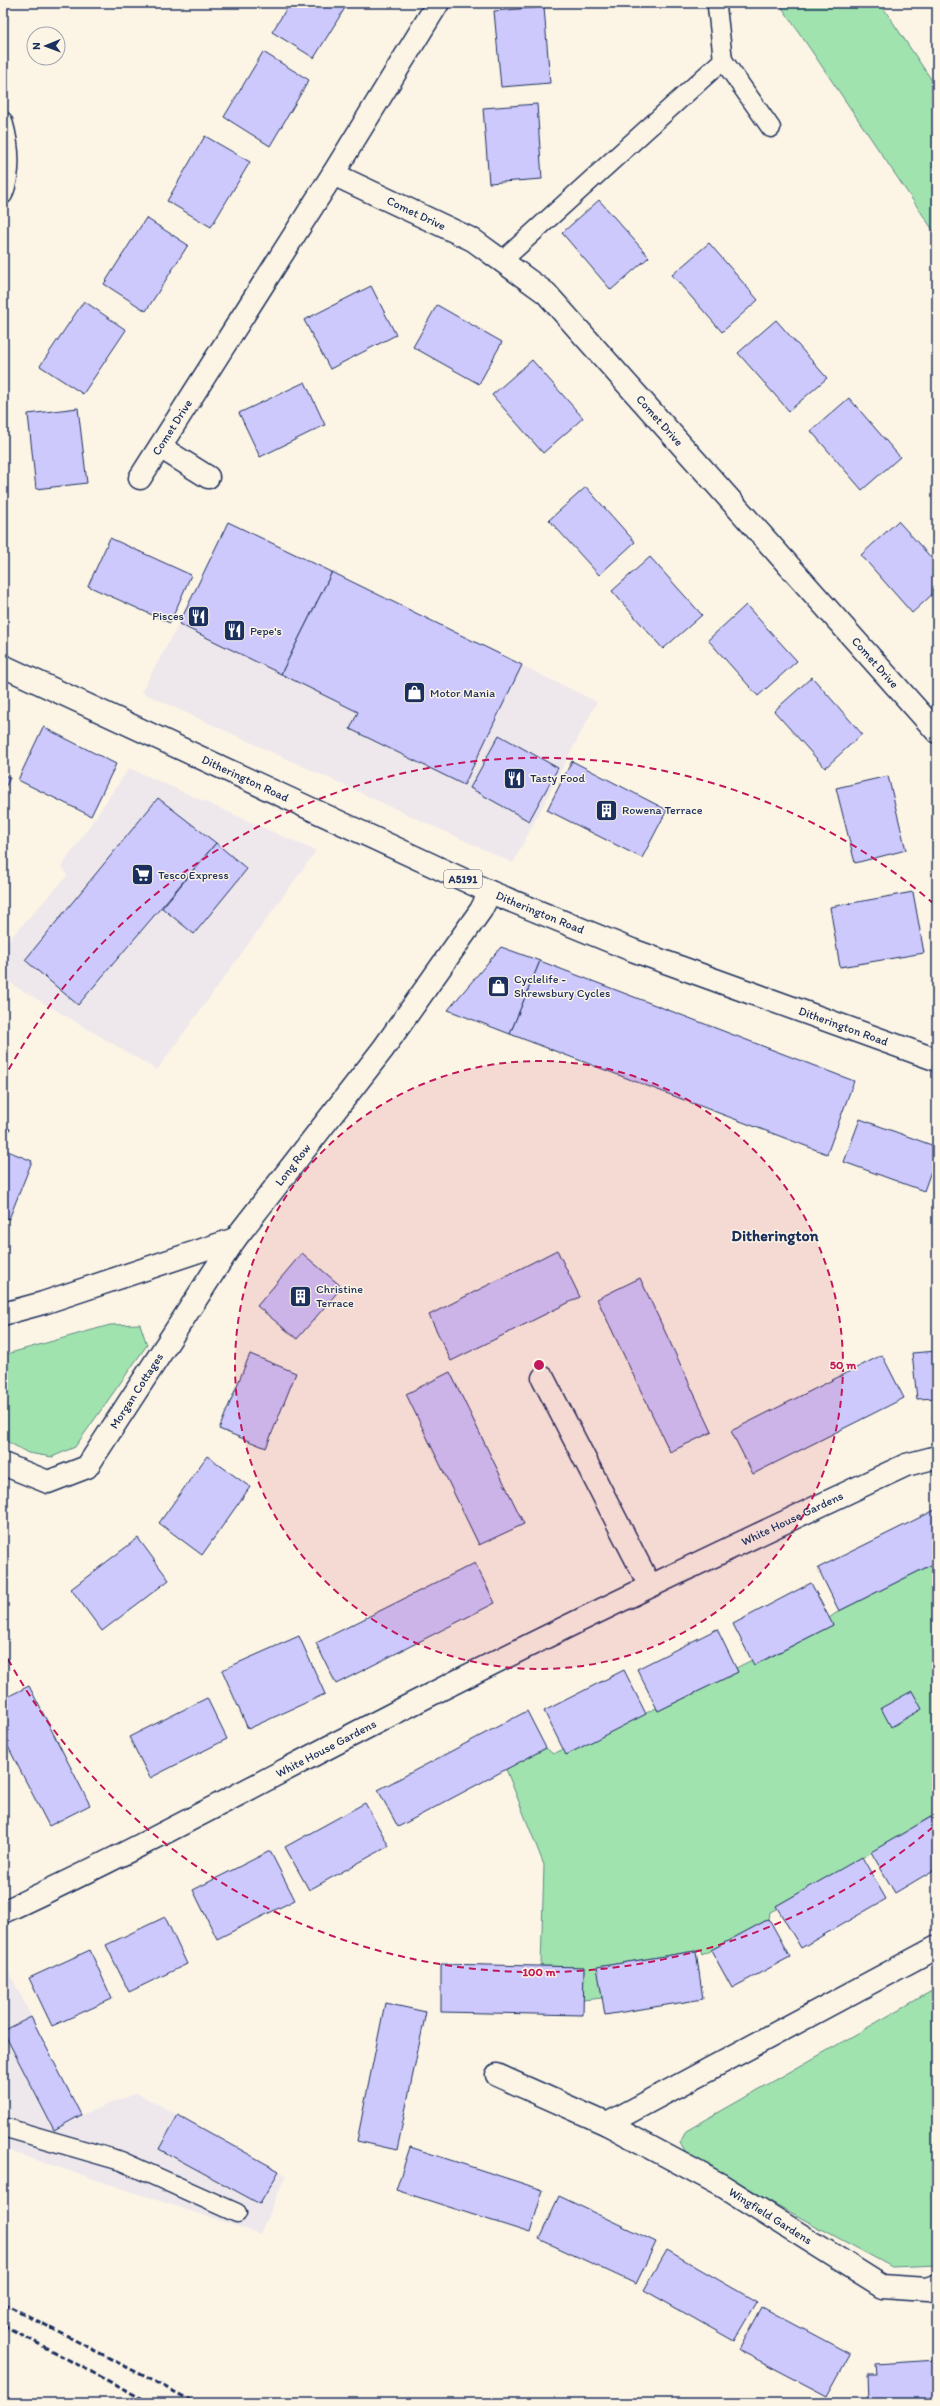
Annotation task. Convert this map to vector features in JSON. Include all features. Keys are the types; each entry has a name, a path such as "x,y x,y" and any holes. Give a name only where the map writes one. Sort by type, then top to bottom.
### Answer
{"street":[{"name":"Comet Drive","path":"140,478 333,174 438,3"},
{"name":"Comet Drive","path":"333,174 473,240 504,260 546,293 937,732"},
{"path":"160,447 208,477"},
{"name":"Ditherington Road","path":"3,666 490,892 632,950 937,1060"},
{"name":"Long Row","path":"235,1239 383,1049 481,910 490,892"},
{"path":"3,1314 235,1239"},
{"name":"Morgan Cottages","path":"3,1464 48,1482 87,1467 235,1239"},
{"path":"543,1378 650,1586"},
{"name":"White House Gardens","path":"3,1912 144,1845 418,1701 650,1586 906,1465 937,1457"},
{"path":"607,2124 937,1947"},
{"name":"Wingfield Gardens","path":"497,2075 607,2124 721,2184 882,2286 928,2289 937,2285"}],"lane":[{"path":"717,7 723,60 772,128"},
{"path":"504,260 723,60"},
{"path":"3,121 10,144 8,185 3,196"},
{"path":"3,2127 121,2161 237,2213"}],"shaded area":[{"path":"228,522 597,702 513,863 141,692 179,624"},
{"path":"129,768 316,851 157,1070 3,979 3,946 67,876 62,866"},
{"path":"3,1960 81,2115 137,2093 286,2175 260,2234 3,2149"}],"green space":[{"path":"779,3 880,3 937,88 937,236"},
{"path":"140,1324 147,1345 75,1447 52,1457 28,1453 3,1439 3,1355 110,1325"},
{"path":"937,1562 937,1813 867,1855 776,1906 778,1908 770,1912 769,1919 702,1955 700,1950 598,1967 602,1998 583,2000 584,1967 541,1966 544,1865 506,1769 546,1748 553,1754 564,1749 566,1755 656,1708 658,1711 738,1672 736,1668 752,1660 755,1665 833,1625 829,1618 839,1611"},
{"path":"937,1988 937,2265 892,2267 688,2157 680,2143 686,2131"}],"building":[{"path":"290,3 348,3 314,58 272,32"},
{"path":"544,7 550,83 501,87 494,11"},
{"path":"263,52 309,80 270,146 224,117"},
{"path":"537,104 542,179 489,183 483,108"},
{"path":"205,136 250,162 211,227 167,201"},
{"path":"599,200 649,257 611,290 562,233"},
{"path":"146,218 188,245 146,311 104,284"},
{"path":"709,243 758,300 722,332 672,275"},
{"path":"371,286 396,335 330,369 304,320"},
{"path":"84,301 126,330 83,394 40,366"},
{"path":"437,305 502,342 479,384 413,347"},
{"path":"776,320 827,378 789,411 738,353"},
{"path":"532,360 583,418 543,453 492,395"},
{"path":"305,382 325,425 260,457 239,413"},
{"path":"849,398 900,457 862,490 811,431"},
{"path":"78,408 87,483 36,489 28,414"},
{"path":"586,487 635,542 599,575 549,520"},
{"path":"898,521 937,564 937,590 912,613 861,555"},
{"path":"228,522 332,572 281,674 179,624"},
{"path":"110,538 191,575 170,623 88,586"},
{"path":"650,557 702,615 663,649 612,591"},
{"name":"Motor Mania","path":"332,572 522,665 464,785 350,729 358,712 281,674"},
{"path":"746,605 797,661 758,696 708,640"},
{"path":"812,677 862,734 825,768 774,711"},
{"path":"43,727 116,764 91,816 18,780"},
{"name":"Tasty Food","path":"499,735 558,768 529,821 470,788"},
{"name":"Rowena Terrace","path":"572,761 667,810 642,858 547,810"},
{"path":"3,774 10,778 3,791"},
{"path":"888,776 906,850 855,863 836,788"},
{"name":"Tesco Express","path":"158,798 216,843 78,1005 25,960"},
{"path":"216,843 247,869 194,934 162,908"},
{"path":"913,892 924,953 840,967 830,907"},
{"name":"Cyclelife - Shrewsbury Cycles","path":"501,947 540,961 510,1034 448,1010"},
{"path":"540,961 854,1081 827,1154 510,1034"},
{"path":"860,1119 937,1147 937,1154 924,1191 844,1162"},
{"path":"3,1126 10,1129 3,1146"},
{"path":"3,1149 32,1161 9,1219 3,1217"},
{"path":"557,1250 580,1297 451,1361 429,1315"},
{"name":"Christine Terrace","path":"302,1253 342,1287 297,1339 257,1306"},
{"path":"640,1278 712,1432 670,1452 597,1299"},
{"path":"937,1351 937,1398 917,1399 912,1353"},
{"path":"250,1354 296,1373 266,1448 219,1429"},
{"path":"882,1355 904,1398 753,1474 731,1431"},
{"path":"450,1372 524,1524 479,1545 406,1394"},
{"path":"207,1456 250,1487 202,1555 159,1523"},
{"path":"937,1509 937,1562 839,1611 818,1568"},
{"path":"138,1538 169,1580 102,1631 71,1589"},
{"path":"475,1563 495,1603 336,1684 316,1643"},
{"path":"811,1583 833,1625 754,1665 733,1624"},
{"path":"717,1629 738,1672 658,1711 637,1669"},
{"path":"299,1636 325,1694 248,1729 222,1670"},
{"path":"624,1670 646,1714 566,1755 544,1711"},
{"path":"29,1686 90,1805 49,1826 3,1737 3,1699"},
{"path":"912,1691 922,1709 891,1727 881,1708"},
{"path":"207,1698 227,1739 150,1778 129,1737"},
{"path":"527,1711 546,1748 398,1827 378,1790"},
{"path":"365,1803 389,1846 309,1890 285,1847"},
{"path":"931,1817 937,1828 937,1868 895,1893 871,1852"},
{"path":"270,1851 295,1900 217,1939 193,1890"},
{"path":"862,1857 886,1899 801,1948 776,1906"},
{"path":"165,1917 187,1964 129,1992 106,1945"},
{"path":"769,1919 790,1957 732,1988 711,1950"},
{"path":"90,1950 112,1999 52,2026 29,1978"},
{"path":"696,1951 703,1999 605,2015 597,1967"},
{"path":"441,1964 584,1967 583,2015 441,2012"},
{"path":"385,2003 426,2012 397,2150 357,2141"},
{"path":"31,2017 81,2115 54,2130 3,2031"},
{"path":"178,2115 279,2171 260,2204 159,2149"},
{"path":"410,2147 543,2190 530,2233 396,2190"},
{"path":"559,2196 656,2242 636,2284 539,2239"},
{"path":"667,2250 757,2302 734,2341 644,2290"},
{"path":"762,2307 850,2354 827,2396 739,2350"},
{"path":"937,2360 937,2403 868,2403 867,2374 876,2374 875,2364"}],"railway":[{"path":"3,2303 196,2403"},
{"path":"3,2325 150,2403"}],"place":[{"name":"Pisces","path":"199,616"},
{"name":"Pepe's","path":"234,631"},
{"name":"Motor Mania","path":"414,693"},
{"name":"Tasty Food","path":"514,778"},
{"name":"Rowena Terrace","path":"607,810"},
{"name":"Tesco Express","path":"142,875"},
{"name":"Cyclelife - Shrewsbury Cycles","path":"499,986"},
{"name":"Christine Terrace","path":"300,1296"}],"district":[{"name":"Ditherington","path":"775,1235"}]}
